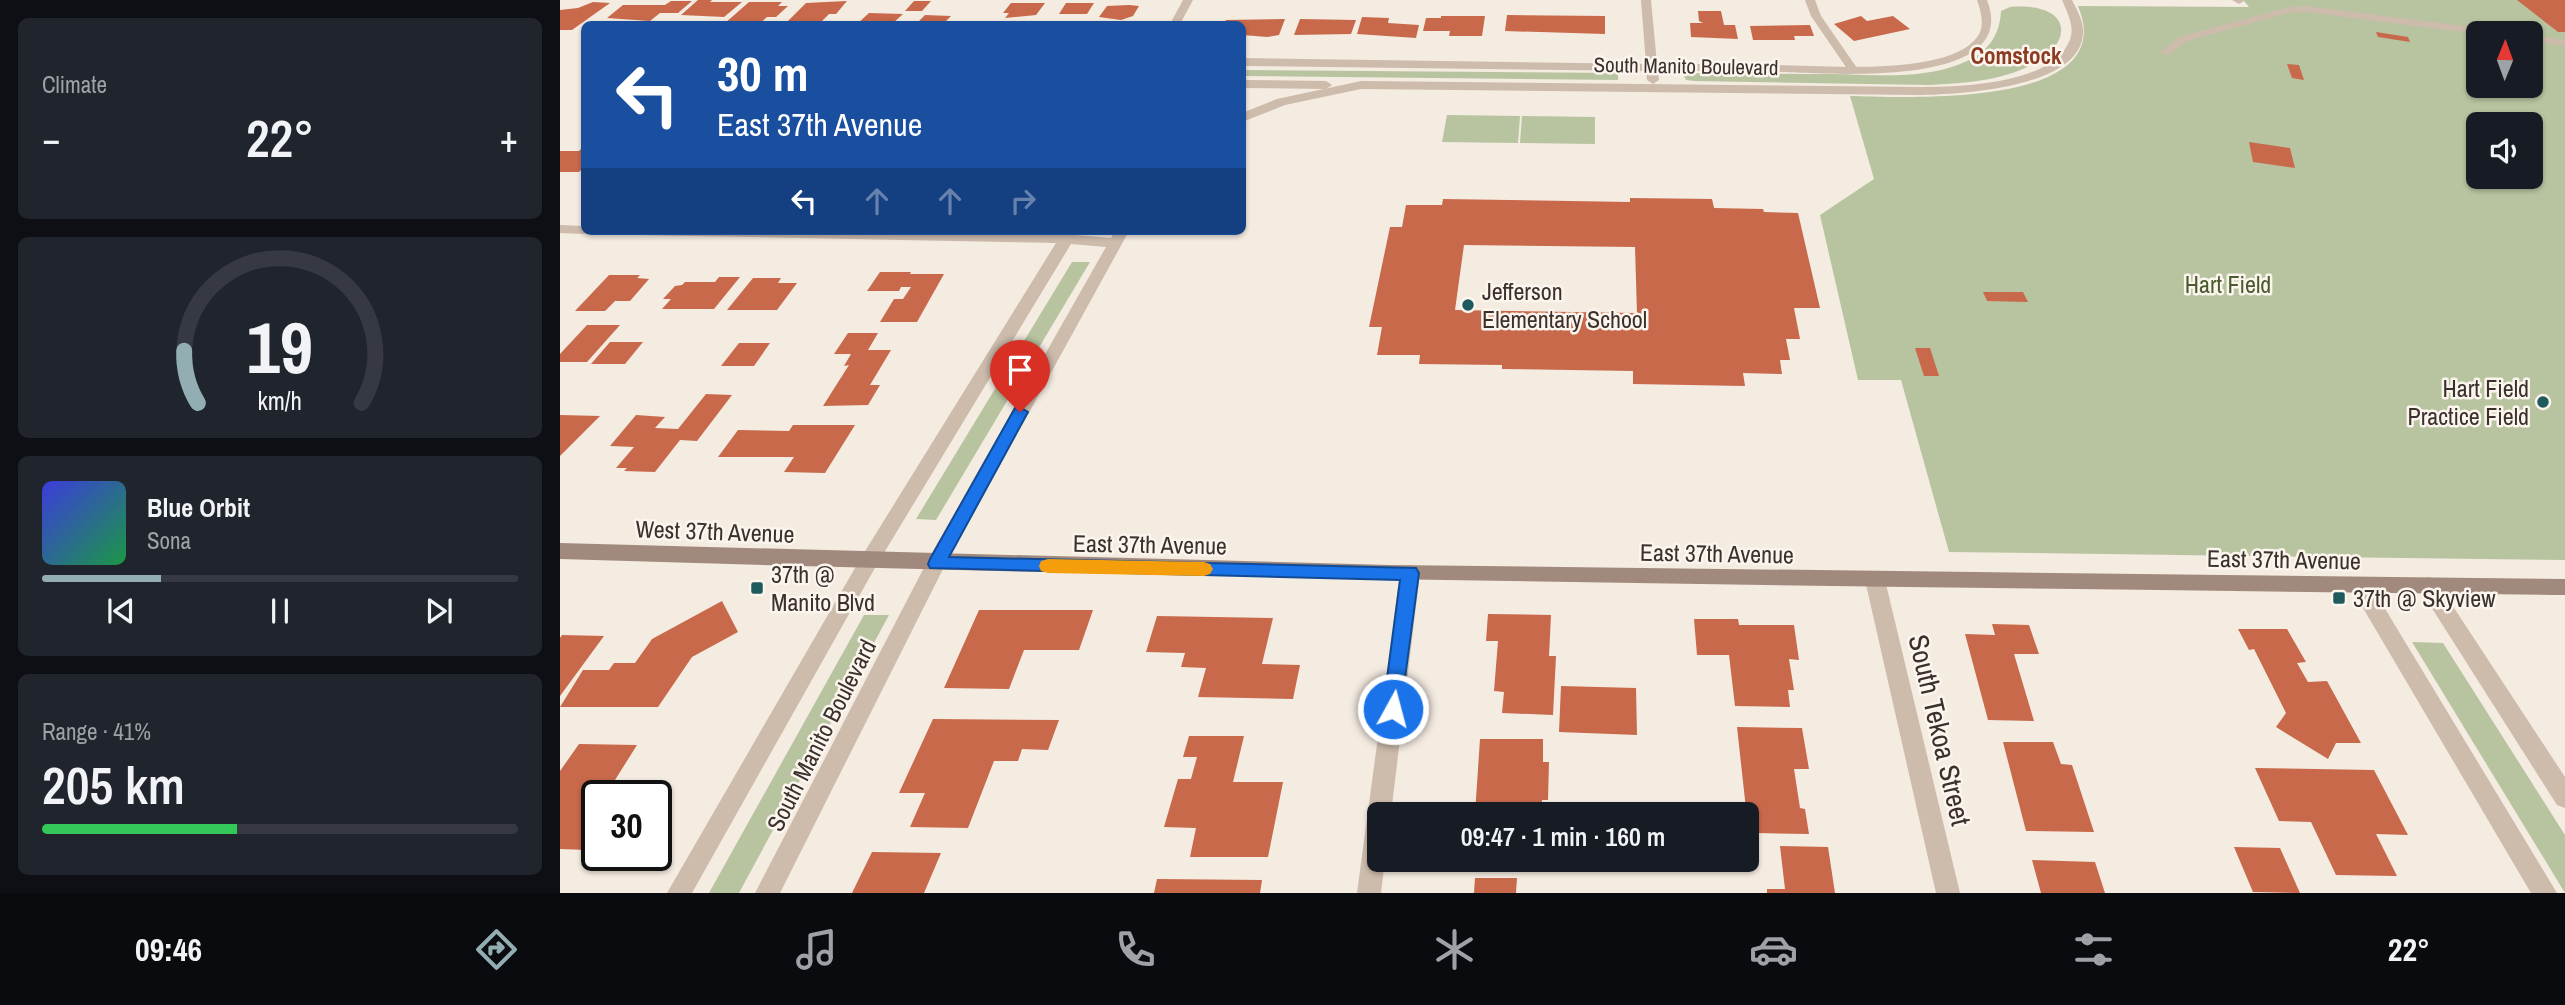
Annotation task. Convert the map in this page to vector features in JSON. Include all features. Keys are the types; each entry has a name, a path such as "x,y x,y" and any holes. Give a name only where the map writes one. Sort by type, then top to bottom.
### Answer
{"street":[{"path":"1177,21 1188,0"},
{"path":"1646,0 1654,88"},
{"name":"South Manito Boulevard","path":"1246,62 1652,68 1919,66 1950,59 1984,38 1989,26 1988,14 1982,0"},
{"name":"South Manito Boulevard","path":"1246,116 1281,102 1361,85 1922,91 1961,91 1998,86 2043,72 2071,49 2077,37 2076,20 2067,0"},
{"path":"1246,84 1361,85"},
{"path":"560,229 581,230"},
{"path":"1069,235 1118,237"},
{"name":"South Manito Boulevard","path":"679,893 869,561 1069,235"},
{"name":"South Manito Boulevard","path":"767,893 936,564 1118,237"},
{"name":"West 37th Avenue","path":"560,551 869,561"},
{"name":"East 37th Avenue","path":"869,561 1410,573 2565,587"},
{"path":"1381,802 1410,573"},
{"name":"South Tekoa Street","path":"1875,580 1948,893"},
{"path":"2360,584 2545,893"},
{"path":"2428,585 2565,797"},
{"path":"1369,893 1372,872"}],"lane":[{"path":"1810,0 1816,16 1852,68"},
{"path":"2164,53 2183,39 2289,10 2306,9 2466,29"},
{"path":"2543,40 2565,43"}],"green space":[{"name":"Hart Field","path":"2243,0 2565,0 2565,560 1949,552 1901,380 1858,380 1820,215 1874,179 1850,96 1957,95 2001,90 2039,80 2069,64 2083,40 2078,6 2249,7"},
{"path":"2010,7 2031,7 2047,11 2057,18 2061,27 2060,38 2042,59 2013,73 1989,79 1929,85 1695,81 1686,80 1684,76 1698,73 1884,75 1936,71 1967,61 1987,47 1996,34 2001,11"},
{"path":"1246,70 1618,73 1618,80 1246,76"},
{"path":"1447,115 1520,116 1518,143 1442,142"},
{"path":"1522,116 1595,117 1595,144 1520,143"},
{"path":"1072,262 1090,262 936,520 916,519"},
{"path":"864,615 889,615 739,893 709,893"},
{"path":"2412,642 2443,643 2565,835 2565,893"}],"building":[{"path":"698,0 742,2 724,17 681,15"},
{"path":"2517,0 2565,0 2565,32 2558,32"},
{"path":"671,1 692,1 678,13 660,13 650,21 607,18 623,5 665,5"},
{"path":"847,1 836,14 829,14 822,21 788,21 806,3"},
{"path":"914,1 931,1 922,11 905,11"},
{"path":"593,2 610,3 581,21 572,30 560,30 560,10 578,8"},
{"path":"749,2 782,2 778,6 788,6 776,17 767,17 762,21 727,21"},
{"path":"1011,3 1045,3 1036,15 1005,18 1009,13 1003,13"},
{"path":"1066,3 1094,3 1087,14 1059,14"},
{"path":"1107,6 1139,6 1133,16 1121,20 1099,17"},
{"path":"1698,11 1721,11 1724,25 1735,25 1738,39 1691,37 1690,23 1703,23 1699,21"},
{"path":"869,13 903,14 895,21 860,21"},
{"path":"925,15 951,16 946,21 919,21"},
{"path":"1507,15 1605,16 1605,34 1505,31"},
{"path":"1485,16 1482,36 1449,36 1450,31 1423,31 1426,18"},
{"path":"1861,16 1867,21 1893,16 1910,29 1854,41 1834,24"},
{"path":"1362,17 1389,18 1388,23 1419,25 1416,38 1357,34"},
{"path":"1285,19 1279,35 1267,37 1246,35 1246,21 1226,20"},
{"path":"1300,19 1356,20 1351,34 1294,35"},
{"path":"1810,25 1814,36 1794,36 1795,40 1753,40 1750,26"},
{"path":"2376,32 2408,37 2410,42 2378,37"},
{"path":"2287,64 2299,65 2304,80 2292,78"},
{"path":"2249,142 2290,148 2295,168 2253,162"},
{"path":"581,149 581,170 560,172 560,151"},
{"path":"1630,198 1712,199 1714,208 1798,213 1820,308 1794,308 1800,339 1786,339 1790,360 1780,360 1782,374 1743,373 1745,386 1633,384 1633,371 1502,369 1502,365 1419,364 1420,355 1377,355 1382,327 1369,327 1390,227 1402,227 1406,205 1442,205 1443,199 1630,202","holes":["1464,245 1635,247 1637,313 1455,310"]},
{"path":"880,272 944,274 917,322 880,322 894,299 903,299 911,287 901,287 899,291 867,291"},
{"path":"609,275 640,275 637,278 649,279 630,301 615,301 605,311 575,311"},
{"path":"719,277 740,277 714,309 662,309 671,299 663,299 675,286 685,282 715,282"},
{"path":"753,278 781,278 778,283 797,283 777,310 727,310"},
{"path":"1983,292 2023,292 2028,302 1987,301"},
{"path":"587,325 620,325 587,362 560,362 560,354"},
{"path":"848,333 878,333 868,350 891,350 870,385 880,385 868,405 823,406 849,365 844,366 851,354 834,354"},
{"path":"610,342 643,342 625,364 591,364"},
{"path":"739,343 770,343 754,366 721,366"},
{"path":"1915,348 1930,348 1939,376 1924,376"},
{"path":"706,394 732,395 697,441 680,440 655,472 624,471 627,468 616,468 634,447 610,446 636,415 665,417 655,428 678,429"},
{"path":"560,415 600,416 560,456"},
{"path":"793,425 855,425 825,473 784,472 794,457 718,457 738,430 789,431"},
{"path":"722,601 738,632 692,657 658,707 560,707 583,670 609,670 614,663 635,663 652,639"},
{"path":"979,610 1093,610 1079,650 1024,650 1009,689 944,688"},
{"path":"1488,614 1551,615 1549,656 1556,656 1553,715 1502,713 1504,692 1494,691 1498,641 1486,641"},
{"path":"1157,616 1273,618 1262,664 1300,665 1293,699 1198,697 1206,668 1181,667 1185,653 1146,652"},
{"path":"1694,619 1738,619 1739,625 1794,625 1799,660 1789,659 1794,690 1788,690 1790,707 1735,706 1729,655 1697,655"},
{"path":"1992,624 2029,625 2039,654 2014,654 2034,721 1988,720 1965,634 1995,635"},
{"path":"2238,629 2287,629 2306,662 2297,663 2308,682 2327,681 2361,743 2336,743 2328,759 2276,727 2286,713 2254,649 2249,650"},
{"path":"562,635 604,636 560,696 560,638"},
{"path":"1561,686 1636,688 1637,735 1559,732"},
{"path":"933,719 1059,720 1048,750 1022,749 1018,761 994,761 968,828 910,827 925,793 899,793"},
{"path":"1737,727 1802,728 1809,769 1794,769 1800,808 1805,809 1809,834 1759,833 1759,802 1745,802"},
{"path":"1189,736 1244,736 1233,782 1283,782 1268,857 1190,857 1196,828 1164,827 1178,779 1191,779 1197,757 1183,757"},
{"path":"1480,739 1543,739 1543,762 1549,762 1548,800 1476,802"},
{"path":"2003,742 2053,742 2061,764 2072,765 2094,832 2026,831"},
{"path":"579,744 637,745 615,780 581,780 581,850 560,849 560,771"},
{"path":"2255,768 2374,770 2408,835 2376,834 2397,876 2336,875 2311,822 2279,821"},
{"path":"1780,846 1828,847 1835,893 1767,893 1767,889 1785,889"},
{"path":"2234,847 2280,848 2300,893 2253,892"},
{"path":"872,852 941,853 924,893 852,893"},
{"path":"2032,860 2095,862 2105,893 2041,893"},
{"path":"1475,878 1517,878 1516,893 1474,893"},
{"path":"1157,879 1262,880 1260,893 1154,893"}],"slow traffic":[{"path":"1048,566 1204,569"}],"place":[{"name":"Jefferson Elementary School","path":"1468,305"},
{"name":"Hart Field Practice Field","path":"2543,402"},
{"name":"37th @ Manito Blvd","path":"757,588"},
{"name":"37th @ Skyview","path":"2339,598"}],"district":[{"name":"Comstock","path":"2016,55"}],"route":[{"path":"1020,412 936,564 1410,573 1393,709"}]}
